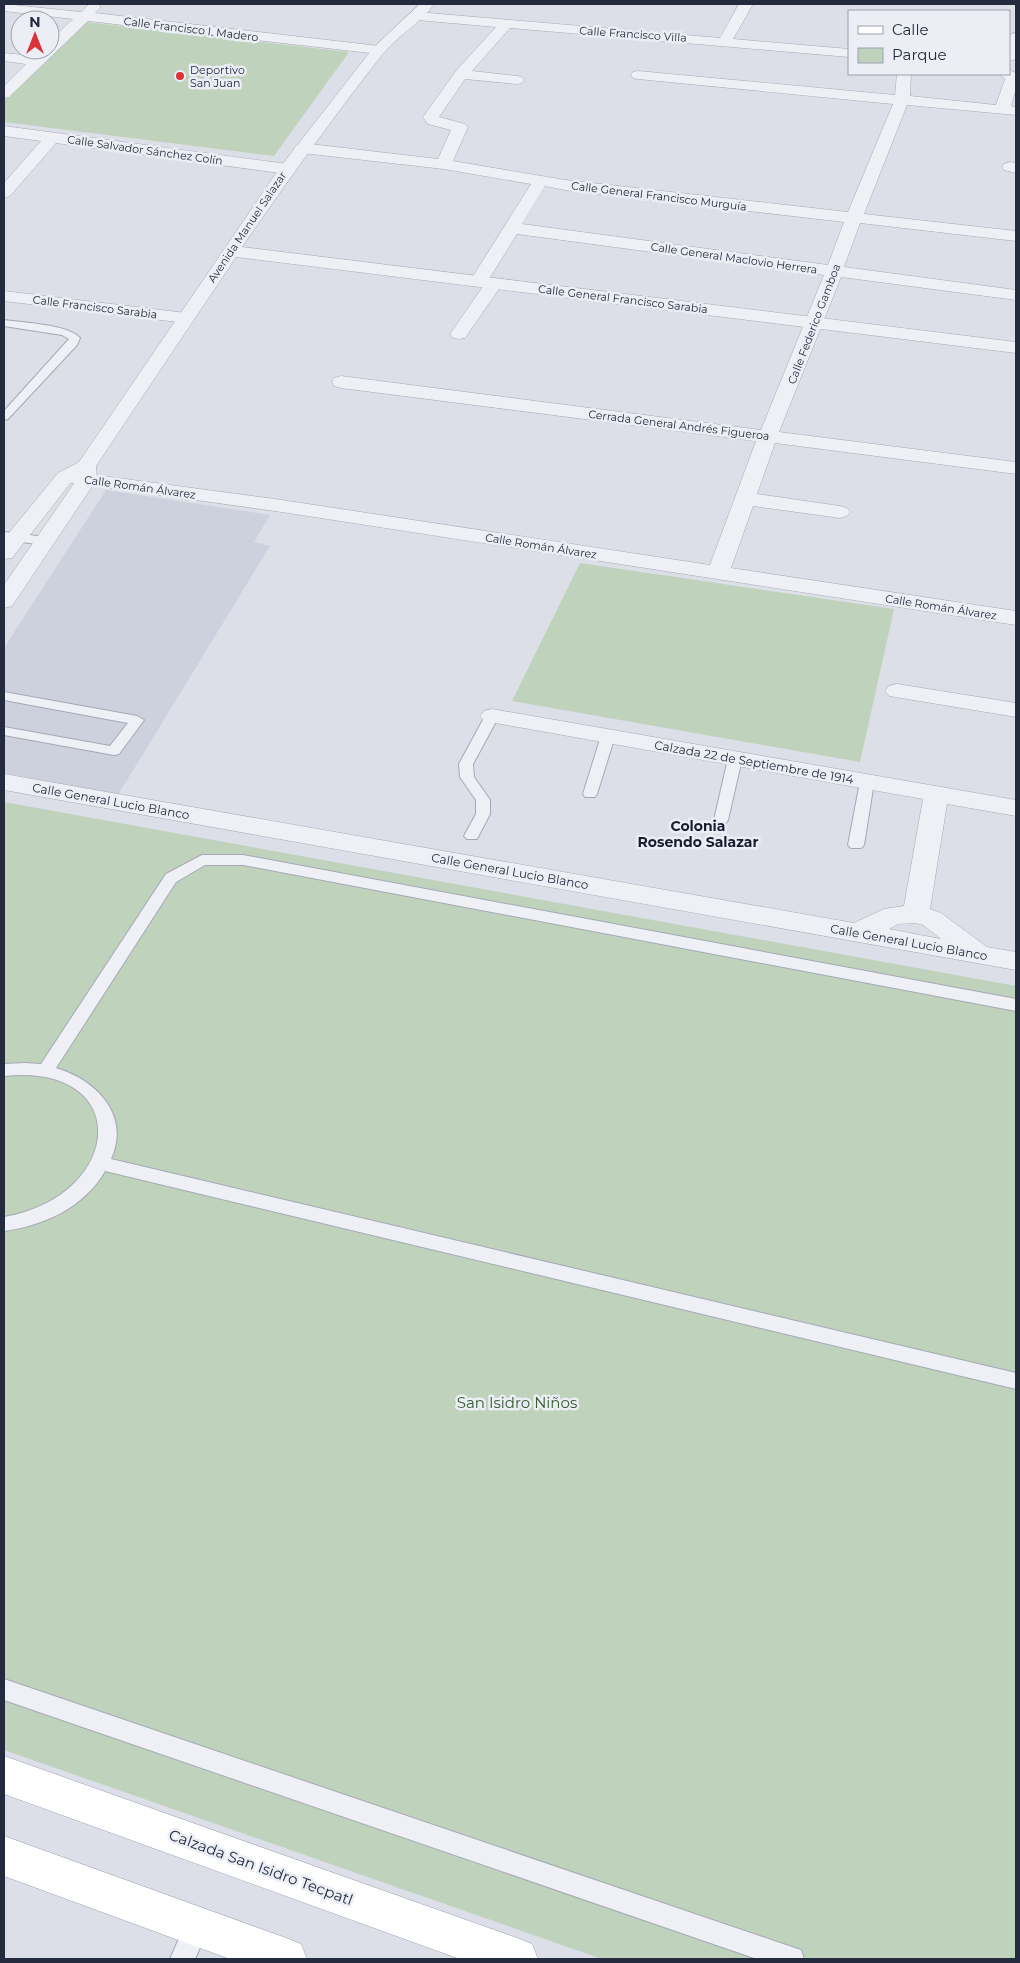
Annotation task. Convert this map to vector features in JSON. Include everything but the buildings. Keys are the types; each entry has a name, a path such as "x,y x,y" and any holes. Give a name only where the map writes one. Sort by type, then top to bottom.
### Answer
{"main road":[{"name":"Calzada San Isidro Tecpatl","path":"4,1775 517,1959"},
{"path":"4,1856 190,1943 286,1959"}],"street":[{"path":"60,40 98,4"},
{"path":"725,41 746,4"},
{"name":"Calle Francisco I. Madero","path":"4,7 379,50"},
{"name":"Calle Francisco Villa","path":"422,10 505,25 725,41 848,53"},
{"name":"Avenida Manuel Salazar","path":"4,601 46,540 186,318 286,169 379,50 422,10"},
{"path":"444,164 460,127 434,121 431,117 461,74 505,25"},
{"path":"4,57 37,61"},
{"path":"4,94 37,61"},
{"path":"461,74 517,80"},
{"path":"638,75 1009,110 1011,76"},
{"name":"Calle Federico Gamboa","path":"718,573 768,436 815,323 854,218 902,99 904,75"},
{"name":"Calle Salvador Sánchez Colín","path":"4,130 286,169"},
{"path":"4,194 52,137"},
{"name":"Calle General Francisco Murguía","path":"302,148 444,164 540,182 1016,236"},
{"path":"459,334 512,228 540,182"},
{"name":"Calle General Maclovio Herrera","path":"512,228 1016,295"},
{"name":"Calle General Francisco Sarabia","path":"230,251 1016,348"},
{"name":"Calle Francisco Sarabia","path":"4,296 186,318"},
{"name":"Cerrada General Andrés Figueroa","path":"342,382 1016,468"},
{"name":"Calle Román Álvarez","path":"8,542 65,477 87,473 275,505 1016,618"},
{"path":"745,499 840,512"},
{"path":"897,691 1016,710"},
{"name":"Calzada 22 de Septiembre de 1914","path":"492,716 1016,808"},
{"name":"Calle General Lucio Blanco","path":"4,782 1016,961"},
{"path":"916,914 936,794"},
{"path":"857,932 876,925 893,915 916,914 932,919 985,956"}],"lane":[{"path":"4,323 64,332 71,334 74,338 73,343 4,417"},
{"path":"8,542 46,540"},
{"path":"4,731 114,751 137,720 5,698"},
{"path":"472,836 483,814 483,800 467,777 466,764 492,716"},
{"path":"590,794 608,736"},
{"path":"721,820 735,759"},
{"path":"856,845 867,782"},
{"path":"46,1070 171,878 202,860 243,860 1016,1005"},
{"path":"4,1070 14,1068 46,1070 72,1080 93,1095 106,1114 109,1138 101,1163 82,1188 52,1209 18,1222 4,1224"},
{"path":"101,1163 1016,1381"},
{"path":"4,1689 792,1959"}],"shaded area":[{"path":"106,490 270,515 254,542 270,546 118,795 4,773 4,648"}],"green space":[{"name":"Deportivo San Juan","path":"85,22 349,52 274,156 4,122 4,100 46,60 60,60 60,46"},
{"path":"580,563 894,609 860,762 512,701"},
{"name":"San Isidro Niños","path":"4,802 1016,986 1016,1959 602,1959 4,1750"}],"place":[{"name":"Deportivo San Juan","path":"180,76"}],"district":[{"name":"Colonia Rosendo Salazar","path":"698,834"}]}
